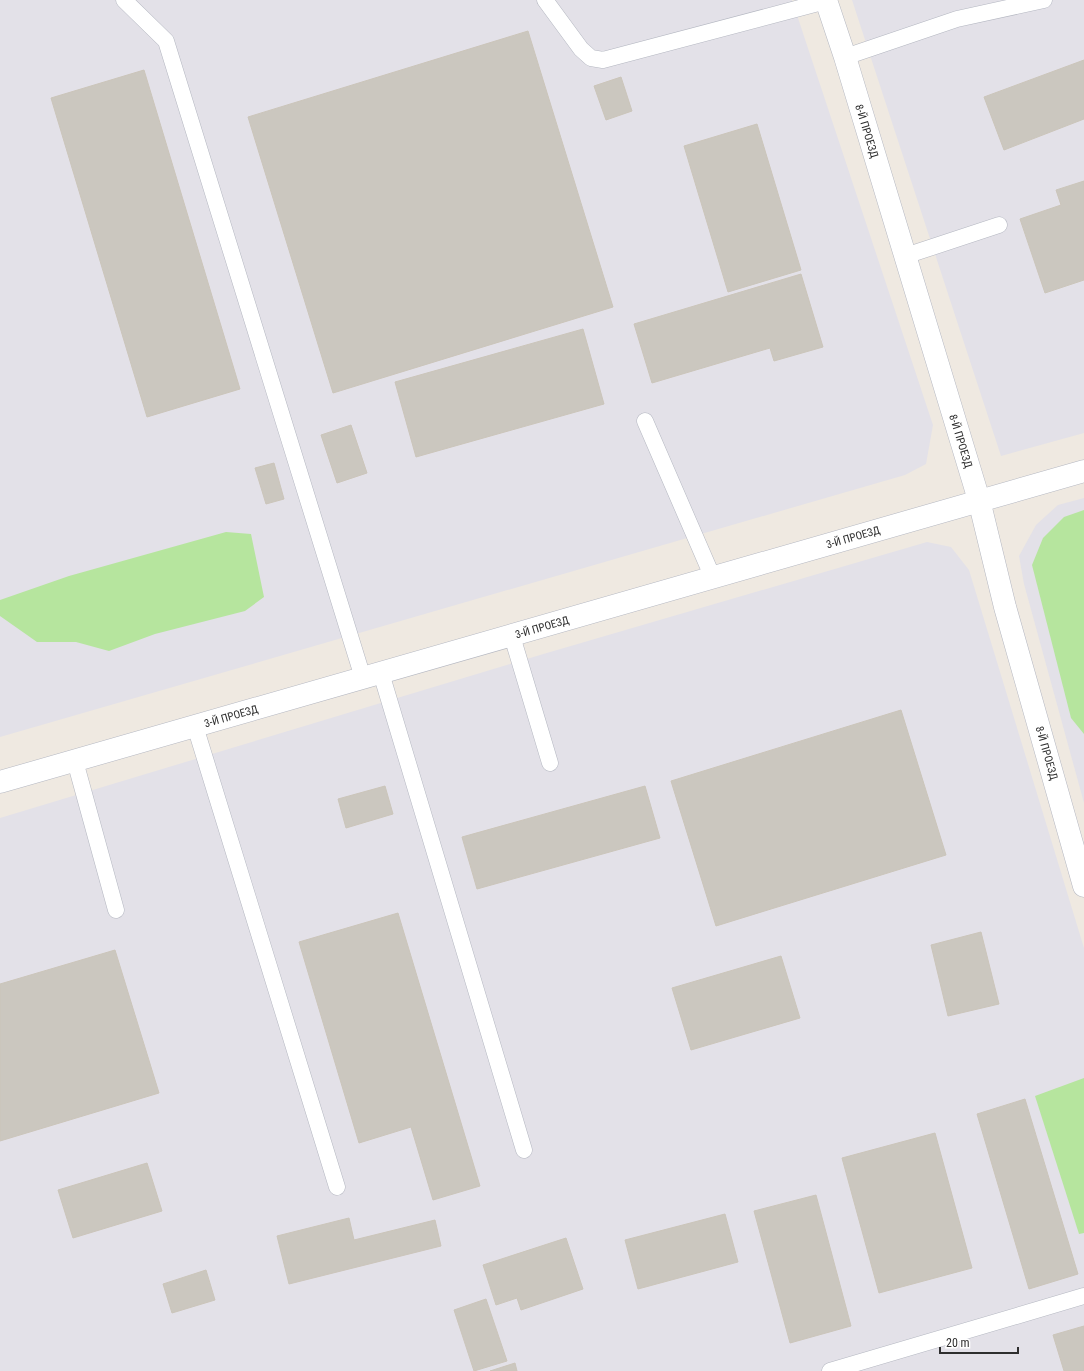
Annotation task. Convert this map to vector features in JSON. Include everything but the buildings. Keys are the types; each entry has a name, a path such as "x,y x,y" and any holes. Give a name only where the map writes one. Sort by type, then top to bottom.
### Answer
{"street":[{"name":"8-Й ПРОЕЗД","path":"826,1 845,57 979,500 1005,607 1084,886"},
{"name":"3-Й ПРОЕЗД","path":"0,782 512,636 1084,470"}],"lane":[{"path":"124,0 166,41 524,1150"},
{"path":"546,0 581,49 592,58 603,60 826,1"},
{"path":"845,57 957,19 1044,0"},
{"path":"905,256 999,225"},
{"path":"645,421 713,578"},
{"path":"512,636 550,763"},
{"path":"195,726 337,1187"},
{"path":"75,761 116,910"},
{"path":"830,1371 1084,1296"}],"shaded area":[{"path":"0,0 792,0 933,425 926,464 905,475 0,737"},
{"path":"852,0 1084,0 1084,433 1001,456"},
{"path":"1084,498 1084,803 1024,584 1019,556 1036,525 1058,505"},
{"path":"927,542 951,547 969,570 1084,948 1084,1371 0,1371 0,818 540,655"}],"green space":[{"path":"1084,510 1084,734 1071,718 1032,565 1043,538 1064,517"},
{"path":"226,532 251,534 264,597 245,611 155,634 109,651 76,642 37,642 0,616 0,600 69,576"},
{"path":"1084,1078 1084,1233 1079,1234 1035,1096"}]}
